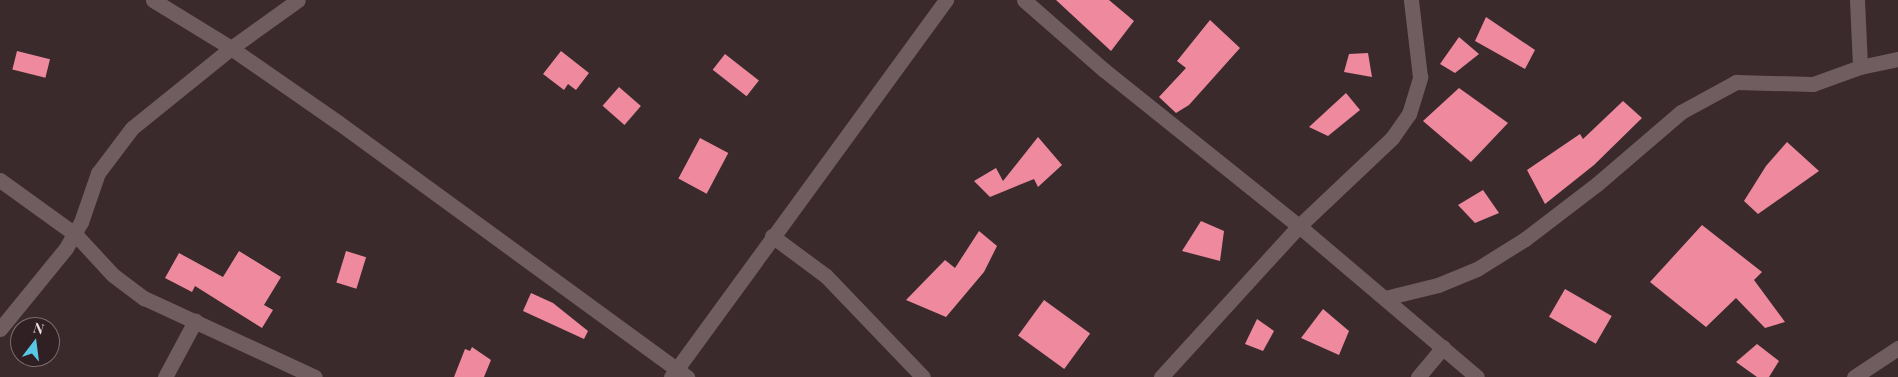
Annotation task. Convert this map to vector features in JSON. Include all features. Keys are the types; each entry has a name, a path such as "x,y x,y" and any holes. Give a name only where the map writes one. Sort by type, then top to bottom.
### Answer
{"street":[{"path":"153,0 231,48 678,375 772,236 946,0"},
{"path":"0,329 75,234 98,173 114,148 132,128 231,48 298,0"},
{"path":"1024,0 1104,70 1299,226 1443,346 1477,377"},
{"path":"1161,377 1299,226 1392,138 1409,114 1420,77 1411,0"},
{"path":"1857,0 1860,67"},
{"path":"1385,298 1438,285 1485,264 1525,239 1598,184 1682,112 1736,82 1813,84 1860,67 1898,60"},
{"path":"0,180 75,234 113,275 144,298 315,377"},
{"path":"772,236 826,276 923,377"},
{"path":"165,377 195,321"},
{"path":"1418,377 1443,346"},
{"path":"1854,377 1898,348"}],"building":[{"path":"1056,0 1109,0 1134,21 1111,51"},
{"path":"1486,17 1535,50 1525,69 1475,41"},
{"path":"1210,20 1240,48 1189,105 1176,113 1159,97 1186,68 1177,61"},
{"path":"1459,37 1479,54 1455,73 1440,64"},
{"path":"17,51 50,59 45,78 12,69"},
{"path":"561,51 589,73 576,90 568,84 564,90 543,74"},
{"path":"1368,53 1372,77 1344,72 1349,54"},
{"path":"725,54 759,80 747,96 713,70"},
{"path":"619,87 641,106 624,125 603,106"},
{"path":"1459,88 1508,123 1471,162 1423,121"},
{"path":"1346,93 1360,110 1328,136 1309,127"},
{"path":"1623,101 1642,118 1594,165 1545,204 1527,170 1580,134 1583,139"},
{"path":"1038,137 1062,165 1038,187 1034,179 990,197 974,181 996,168 1003,181"},
{"path":"700,138 728,153 707,194 678,179"},
{"path":"1787,142 1819,171 1758,214 1744,201 1766,166"},
{"path":"1483,190 1499,213 1475,223 1458,205"},
{"path":"1201,221 1224,231 1220,261 1182,251"},
{"path":"1702,225 1762,272 1754,280 1785,322 1765,328 1736,298 1706,327 1650,282"},
{"path":"979,231 997,246 984,272 946,317 906,300 945,260 955,268"},
{"path":"239,251 281,277 264,305 273,310 262,328 195,286 192,292 165,278 179,253 223,277"},
{"path":"346,251 366,257 356,289 336,283"},
{"path":"1565,289 1612,316 1596,344 1549,317"},
{"path":"531,293 553,303 588,331 584,339 523,311"},
{"path":"1044,300 1090,334 1064,369 1018,336"},
{"path":"1323,309 1349,331 1339,355 1301,338"},
{"path":"1257,319 1274,331 1263,351 1245,344"},
{"path":"1757,344 1779,361 1769,377 1757,377 1736,362"},
{"path":"472,347 491,360 484,377 454,377 465,349 470,351"}]}
